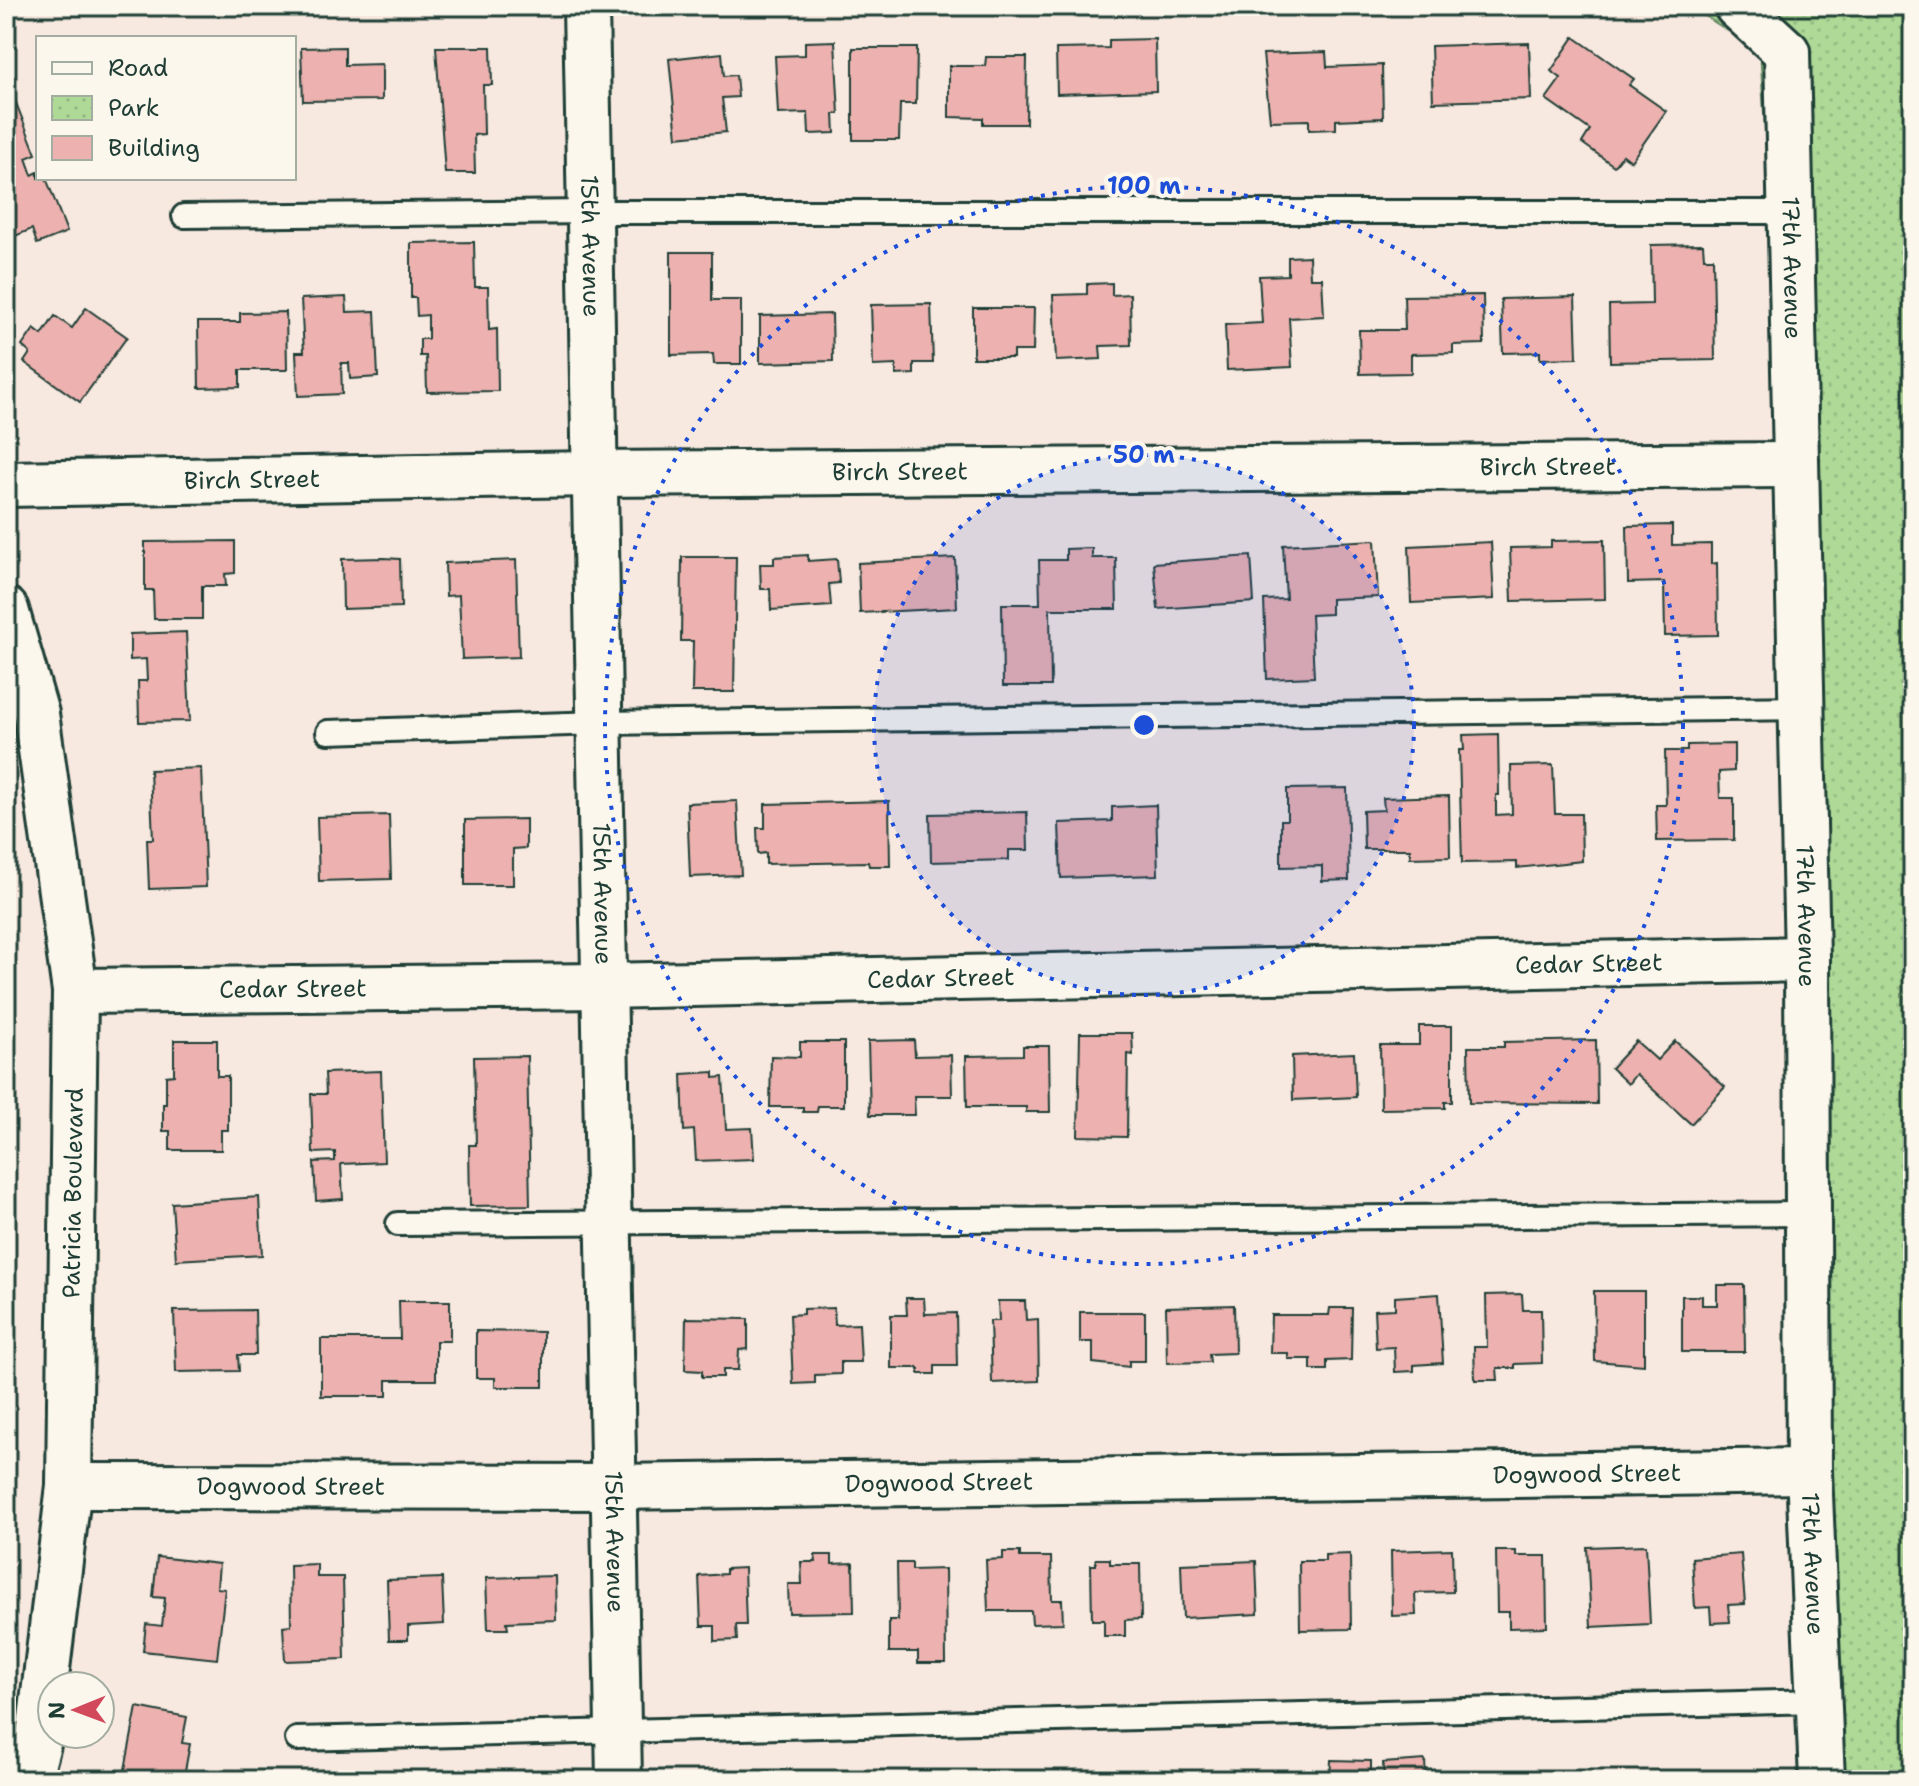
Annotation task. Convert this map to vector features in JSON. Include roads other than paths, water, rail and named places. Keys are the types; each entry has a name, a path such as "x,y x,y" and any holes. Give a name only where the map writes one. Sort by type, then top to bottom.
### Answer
{"street":[{"name":"15th Avenue","path":"586,6 619,1780"},
{"name":"17th Avenue","path":"1737,6 1787,52 1807,959 1809,1471 1822,1780"},
{"name":"Birch Street","path":"6,484 594,474 1796,465"},
{"name":"Patricia Boulevard","path":"6,610 36,714 75,991 69,1486 38,1744 28,1780"},
{"name":"Cedar Street","path":"75,991 604,986 1807,959"},
{"name":"Dogwood Street","path":"69,1486 614,1487 1809,1471"}],"lane":[{"path":"184,216 590,212 1791,212"},
{"path":"328,732 600,723 1800,708"},
{"path":"398,1224 1810,1214"},
{"path":"297,1739 1821,1701"}]}
